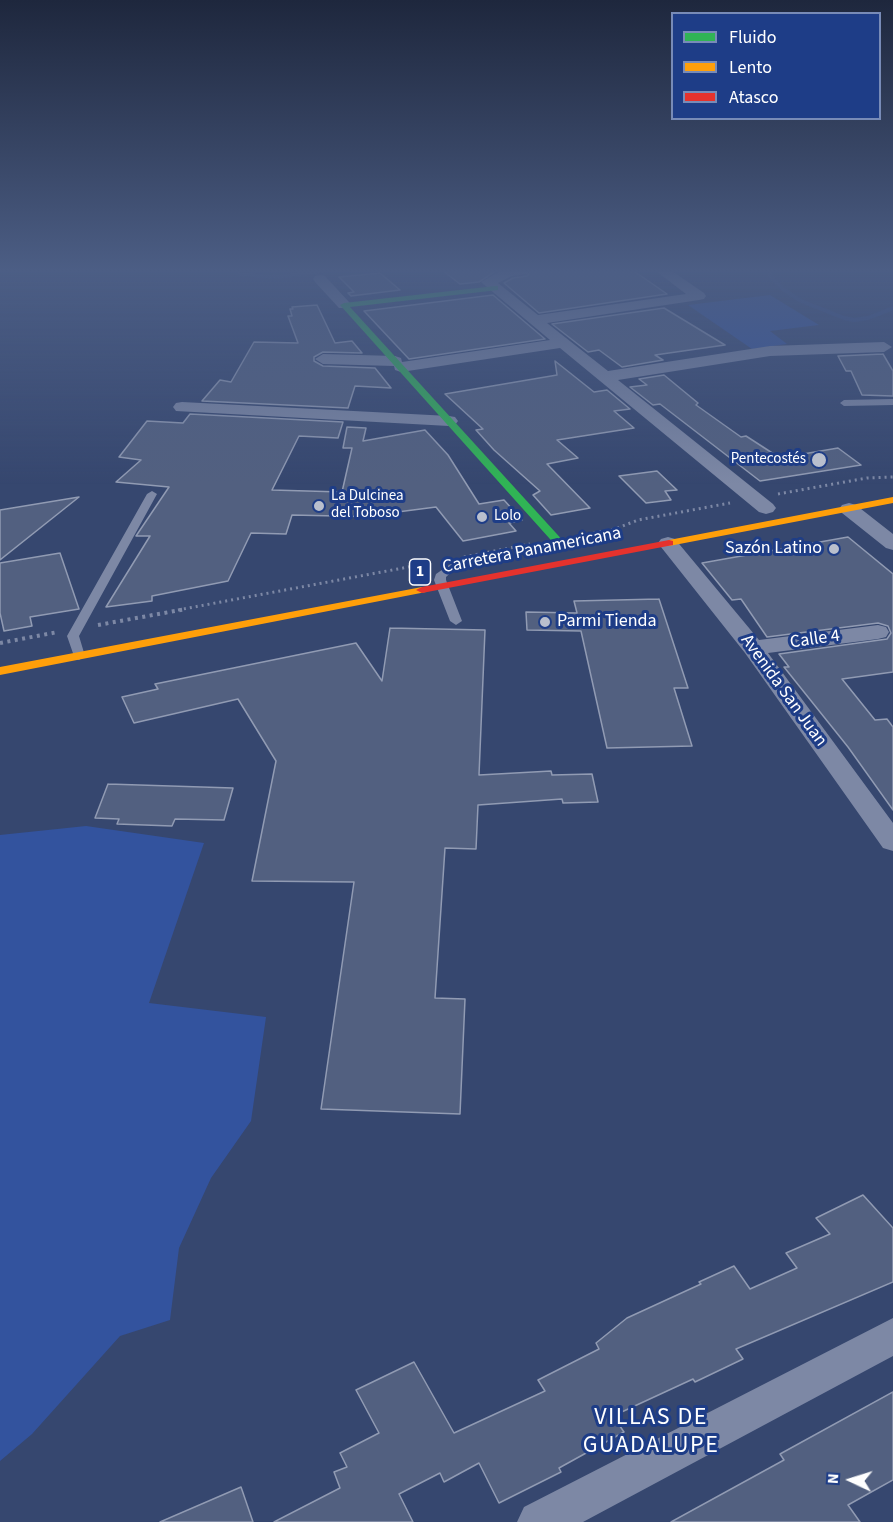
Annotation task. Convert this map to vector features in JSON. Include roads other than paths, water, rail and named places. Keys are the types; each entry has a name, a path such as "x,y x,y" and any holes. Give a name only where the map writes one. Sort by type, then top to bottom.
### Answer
{"main road":[{"path":"378,342 562,546"},
{"path":"744,512 772,507 797,510 893,495"},
{"name":"Carretera Panamericana","path":"0,671 893,500"},
{"path":"691,539 755,519 772,507"},
{"name":"Carretera Panamericana","path":"431,570 458,565"},
{"path":"68,637 95,632"}],"street":[{"path":"323,359 398,364 563,343 772,507"},
{"path":"604,377 770,351 884,347"},
{"path":"194,393 182,407 449,421"},
{"path":"849,509 893,543"},
{"name":"Avenida San Juan","path":"668,543 753,648 893,842"},
{"name":"Calle 4","path":"753,648 878,632"},
{"path":"539,1522 893,1336"}],"lane":[{"path":"844,403 893,402"},
{"path":"79,656 68,637 152,494"},
{"path":"456,621 440,576 458,565"}],"place":[{"name":"Pentecostés","path":"819,460"},
{"name":"La Dulcinea del Toboso","path":"319,506"},
{"name":"Lolo","path":"482,517"},
{"name":"Sazón Latino","path":"834,549"},
{"name":"Parmi Tienda","path":"545,622"}],"district":[{"name":"VILLAS DE GUADALUPE","path":"651,1433"}]}
